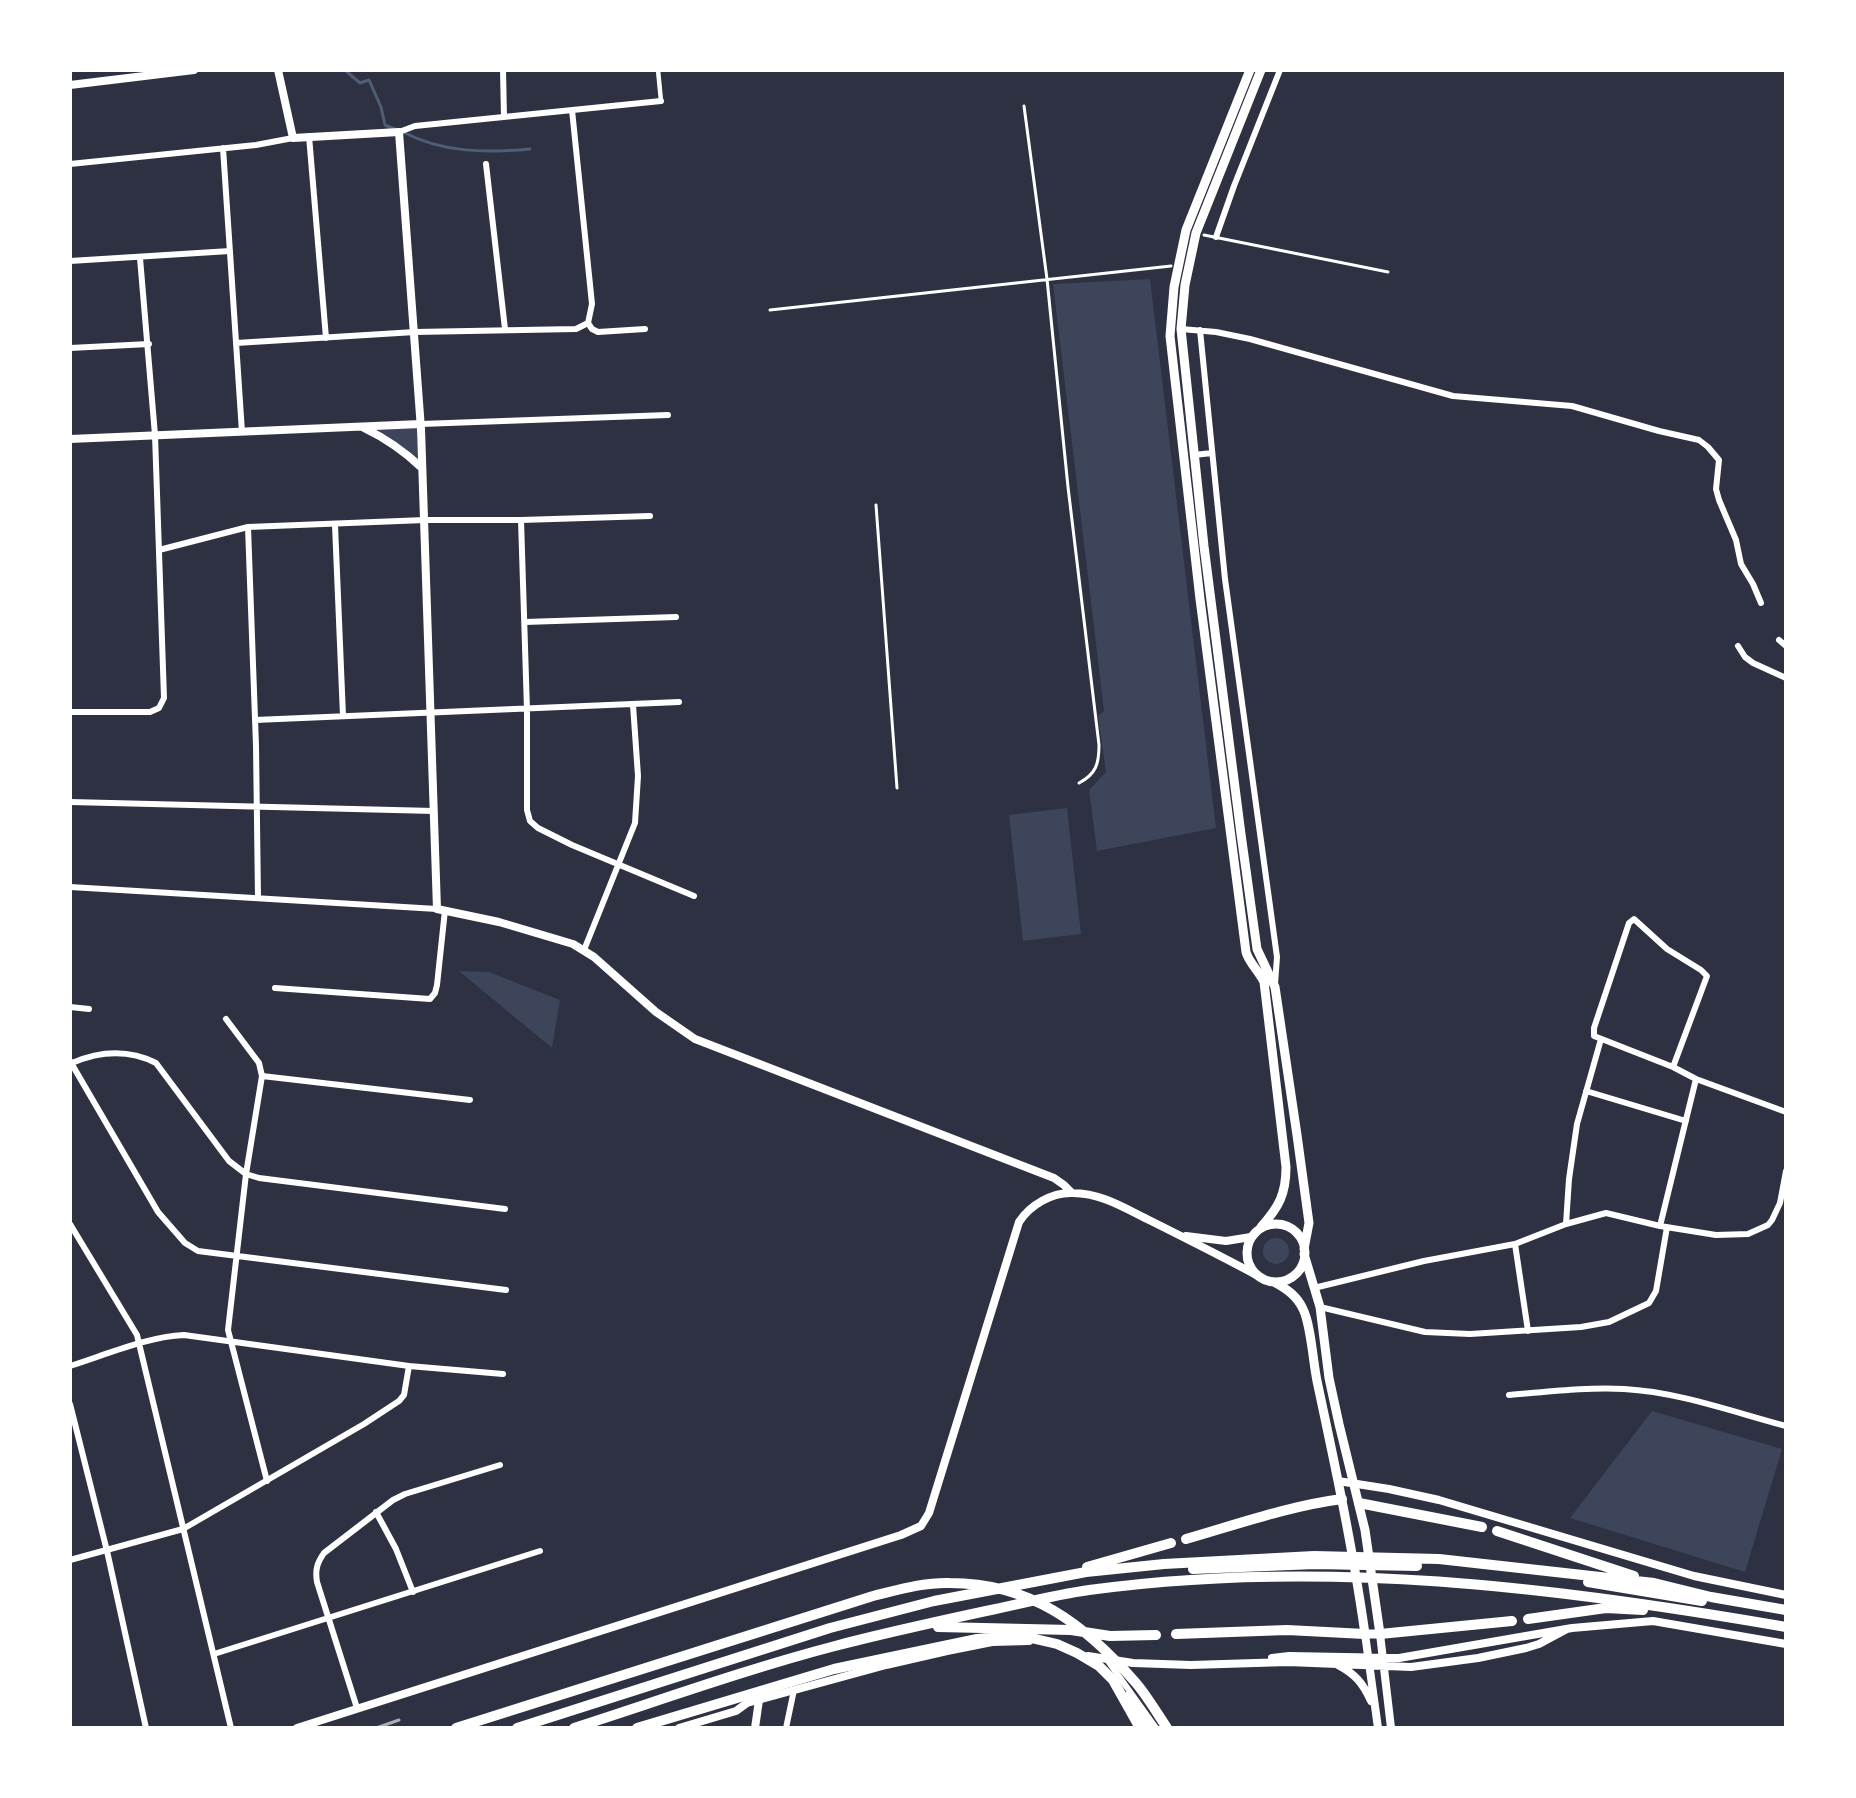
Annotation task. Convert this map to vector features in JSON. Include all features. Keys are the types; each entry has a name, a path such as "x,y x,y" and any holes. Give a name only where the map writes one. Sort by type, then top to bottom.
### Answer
{"highway":[{"path":"1186,1539 1295,1508 1342,1499"},
{"path":"1359,1503 1482,1527"},
{"path":"1497,1531 1654,1583 1711,1597 1785,1610"},
{"path":"1053,1578 1171,1543"},
{"path":"517,1728 830,1628 934,1601 1086,1572 1164,1564 1314,1556 1438,1559 1654,1583"},
{"path":"531,1728 821,1635 936,1605 1045,1585 1164,1570 1315,1564 1437,1566 1589,1582 1785,1615"},
{"path":"574,1728 836,1646 1058,1596 1166,1582 1315,1576 1436,1580 1586,1595 1785,1627"},
{"path":"589,1728 816,1656 938,1627 1087,1596 1167,1587 1242,1582 1316,1581 1437,1586 1643,1610 1785,1633"},
{"path":"456,1728 873,1596 912,1587 948,1583 1005,1589 1047,1605 1094,1642 1136,1683 1167,1728"},
{"path":"1528,1619 1606,1608 1643,1610"},
{"path":"1380,1634 1512,1621"},
{"path":"938,1627 1071,1630 1110,1636 1156,1635"},
{"path":"1176,1634 1287,1630 1365,1634"},
{"path":"637,1728 834,1670 977,1639 1018,1635 1056,1644 1099,1666 1113,1680 1140,1728"}],"main road":[{"path":"1250,70 1186,230 1174,286 1170,336 1200,599 1246,952 1264,981 1286,1167 1286,1182 1277,1210 1251,1237 1247,1248 1250,1267 1258,1276"},
{"path":"1261,70 1196,233 1185,285 1181,329 1218,657 1257,949 1275,987 1309,1223 1299,1270 1292,1277 1274,1282"},
{"path":"297,1728 890,1539 921,1526 929,1513 1019,1222 1024,1214 1034,1206 1050,1198 1071,1192 1102,1198 1274,1282 1289,1290 1304,1311 1350,1533 1377,1728"},
{"path":"1262,1227 1280,1224 1290,1227 1297,1233 1320,1307 1331,1387 1365,1530 1391,1728"},
{"path":"1179,1235 1216,1240 1251,1237"},
{"path":"1338,1480 1439,1500 1694,1576 1785,1595"},
{"path":"1342,1499 1359,1503"},
{"path":"1384,1661 1567,1629 1653,1621 1785,1644"},
{"path":"1250,1662 1288,1656 1384,1661 1411,1667 1478,1659 1539,1644 1567,1629"},
{"path":"1365,1634 1380,1634"},
{"path":"651,1728 734,1703 747,1703 885,1665 992,1642 1024,1640 1103,1660 1191,1665 1250,1662 1335,1663 1369,1660"},
{"path":"1335,1663 1358,1678 1375,1711"},
{"path":"679,1728 736,1711 747,1703"}],"street":[{"path":"70,85 142,73 194,70"},
{"path":"278,70 293,138"},
{"path":"503,70 504,117"},
{"path":"70,164 223,148 309,136 401,131 416,126 661,101 658,70"},
{"path":"1216,237 1280,70"},
{"path":"572,110 592,304 588,323 598,332 645,329"},
{"path":"275,988 430,999 435,993 441,910 434,811 421,424 401,131"},
{"path":"309,136 326,338"},
{"path":"223,148 242,432"},
{"path":"486,164 505,329"},
{"path":"70,261 230,251"},
{"path":"70,712 150,712 159,708 164,698 155,435 140,258"},
{"path":"236,343 415,332 576,329 588,323"},
{"path":"1181,329 1250,339 1453,396 1572,406 1701,441 1717,455 1719,460 1716,489 1719,500 1736,540 1741,564 1761,603"},
{"path":"1200,330 1225,579 1277,957 1275,987"},
{"path":"70,348 148,344"},
{"path":"70,439 668,415"},
{"path":"363,427 398,447 422,468"},
{"path":"1194,455 1212,453"},
{"path":"159,550 248,527 425,520 650,516"},
{"path":"521,520 525,622 527,810 530,820 538,828 572,845 694,896"},
{"path":"335,525 343,716"},
{"path":"248,527 258,898"},
{"path":"525,622 676,617"},
{"path":"1779,640 1785,646"},
{"path":"1738,646 1748,660 1785,678"},
{"path":"255,720 678,702"},
{"path":"584,950 632,834 637,811 638,776 633,705"},
{"path":"70,802 434,811"},
{"path":"70,887 441,910 563,939 584,950 656,1012 695,1039 1054,1179 1071,1192"},
{"path":"1673,1067 1707,976 1667,949 1634,920 1629,923 1594,1028 1594,1034 1696,1079 1785,1112"},
{"path":"70,1007 89,1009"},
{"path":"226,1019 259,1063 262,1076 246,1174 228,1330 267,1481"},
{"path":"1566,1224 1572,1150 1601,1039"},
{"path":"505,1209 259,1178 246,1174 229,1161 156,1063 144,1057 108,1053 92,1055 71,1062 158,1212 185,1243 198,1251 506,1290"},
{"path":"262,1076 470,1100"},
{"path":"1320,1307 1425,1332 1470,1334 1581,1327 1609,1322 1649,1303 1656,1290 1664,1226 1696,1079"},
{"path":"1586,1091 1686,1121"},
{"path":"1314,1288 1424,1261 1515,1244 1566,1224 1605,1213 1725,1236 1748,1234 1768,1225 1778,1209 1785,1171"},
{"path":"70,1224 137,1335 231,1728"},
{"path":"1515,1244 1528,1331"},
{"path":"70,1366 168,1335 184,1335 409,1365 503,1374"},
{"path":"70,1560 183,1529 267,1481 399,1401 404,1395 409,1365"},
{"path":"1509,1395 1585,1389 1627,1389 1668,1395 1785,1426"},
{"path":"70,1404 146,1728"},
{"path":"357,1708 317,1582 315,1573 318,1562 324,1553 393,1500 405,1494 500,1465"},
{"path":"376,1512 396,1549 413,1592"},
{"path":"214,1654 540,1551"},
{"path":"1103,1660 1149,1728"},
{"path":"1103,1660 1156,1728"},
{"path":"786,1728 794,1690"},
{"path":"754,1728 759,1700"}],"lane":[{"path":"1024,106 1047,279 1068,487 1099,745 1096,770 1080,783"},
{"path":"1204,235 1388,272"},
{"path":"770,310 1171,266"},
{"path":"876,505 897,788"}],"shaded area":[{"path":"1150,279 1216,828 1097,851 1089,790 1106,772 1098,716 1104,711 1053,284"},
{"path":"417,428 418,460 374,430"},
{"path":"1067,808 1081,934 1023,941 1009,815"},
{"path":"459,971 489,972 560,1000 552,1048"},
{"path":"1276,1238 1285,1242 1289,1251 1285,1260 1276,1264 1267,1260 1263,1251 1267,1242"},
{"path":"1652,1411 1782,1449 1745,1572 1570,1518"}],"waterway":[{"path":"345,70 360,83 369,80 381,107 385,125 397,130"},
{"path":"403,132 449,148 481,151 530,149"}],"railway":[{"path":"376,1728 399,1720"}]}
